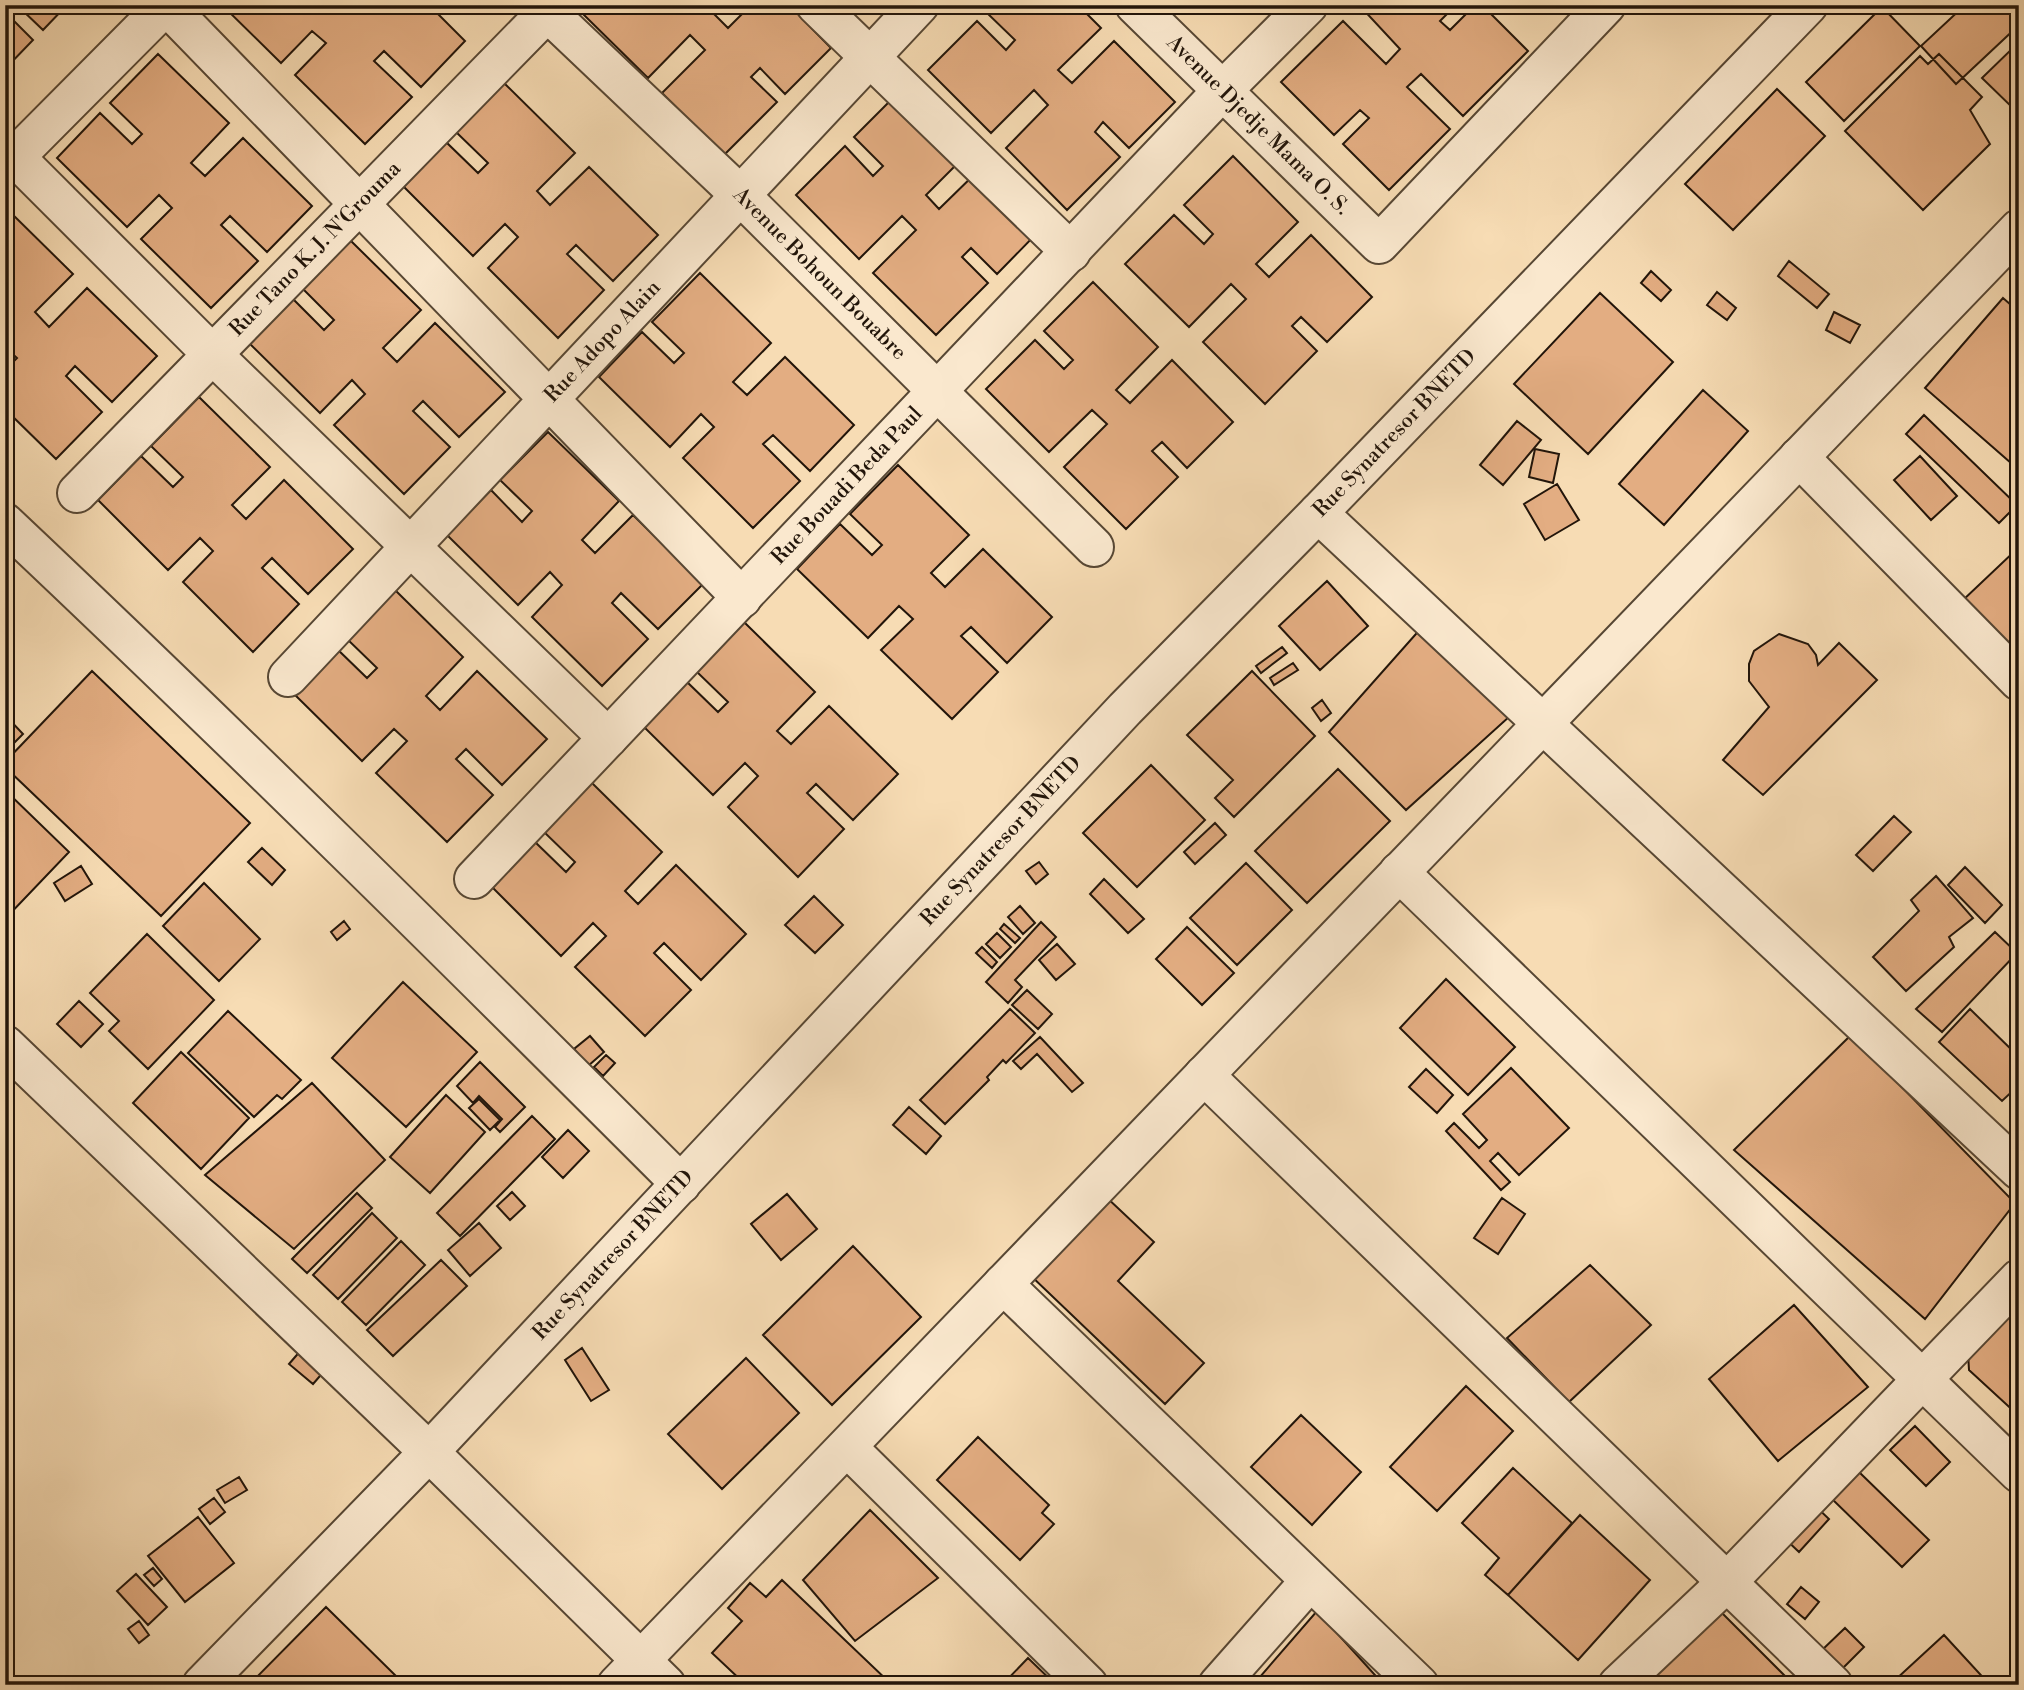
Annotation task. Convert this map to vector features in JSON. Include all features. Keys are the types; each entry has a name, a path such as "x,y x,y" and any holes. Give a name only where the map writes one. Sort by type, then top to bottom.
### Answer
{"street":[{"path":"608,738 411,545 10,162 166,5 742,598"},
{"path":"816,5 1071,252"},
{"name":"Rue Adopo Alain","path":"288,677 919,5"},
{"name":"Avenue Djedje Mama O. S.","path":"1135,5 1379,244 1592,10"},
{"name":"Rue Bouadi Beda Paul","path":"474,879 1221,92 1308,5"},
{"name":"Rue Synatresor BNETD","path":"202,1685 429,1452 1125,709 1808,5"},
{"name":"Rue Tano K. J. N'Grouma","path":"77,493 360,204 547,7"},
{"name":"Avenue Bohoun Bouabre","path":"547,7 1094,547"},
{"path":"5,1045 429,1452 641,1677 847,1447 2019,229"},
{"path":"1799,457 2019,681"},
{"path":"1318,513 2019,1170"},
{"path":"5,523 408,910 681,1184"},
{"path":"1399,873 2019,1473"},
{"path":"1204,1075 1833,1685"},
{"path":"1618,1685 1727,1582 2019,1279"},
{"path":"1003,1284 1419,1685"},
{"path":"847,1447 1088,1685"},
{"path":"1218,1685 1310,1581"}],"building":[{"path":"5,5 67,5 43,30 20,8 11,18 33,40 5,69"},
{"path":"222,5 352,5 358,12 365,5 429,5 465,41 421,87 384,51 374,61 412,97 365,144 295,75 326,43 312,31 281,63"},
{"path":"594,5 725,5 715,15 728,28 751,5 789,5 831,48 785,94 760,68 751,77 777,102 724,155 662,93 705,50 690,35 648,78 584,15"},
{"path":"993,5 1078,5 1101,28 1058,70 1072,83 1114,41 1175,102 1129,148 1103,122 1095,132 1120,157 1067,210 1006,148 1048,105 1034,90 991,133 928,70 977,21 1006,50 1015,40 986,12"},
{"path":"1359,5 1456,5 1440,21 1450,30 1475,5 1482,5 1528,51 1463,116 1421,74 1407,87 1450,129 1389,190 1343,144 1369,118 1360,110 1334,135 1281,82 1343,21 1386,64 1400,49"},
{"path":"1965,5 2019,5 2019,25 1956,84 1921,46"},
{"path":"1882,7 1920,46 1844,121 1806,82"},
{"path":"2019,42 2019,114 1982,78"},
{"path":"158,54 229,123 191,163 205,176 243,138 312,206 267,252 230,216 221,225 258,261 211,308 141,239 172,208 159,195 127,227 57,158 100,113 132,144 142,134 110,103"},
{"path":"1939,54 1982,97 1970,110 1990,144 1923,210 1845,131 1920,56 1928,64"},
{"path":"504,83 575,153 537,191 550,205 589,167 658,235 613,281 576,245 567,254 604,290 558,338 488,268 518,237 505,224 473,256 403,186 446,142 478,173 488,163 456,132"},
{"path":"903,88 968,153 926,195 939,209 982,167 1042,228 997,274 971,248 962,257 988,283 936,335 873,273 916,230 902,216 859,259 796,195 845,146 873,176 883,166 854,137"},
{"path":"1777,89 1825,136 1733,230 1685,184"},
{"path":"1233,156 1298,222 1256,264 1269,277 1311,235 1372,297 1327,342 1301,317 1292,326 1317,351 1265,404 1203,342 1246,299 1231,284 1189,327 1125,264 1174,215 1204,244 1213,234 1184,205"},
{"path":"5,207 73,274 35,312 49,327 87,288 157,356 112,402 75,366 66,376 102,412 56,459 5,409 5,370 17,358 5,347"},
{"path":"350,240 421,310 383,348 397,362 435,323 505,392 459,437 423,401 413,411 450,447 404,494 334,425 365,394 352,380 320,413 249,343 293,299 324,330 334,320 302,288"},
{"path":"1789,261 1829,294 1817,308 1778,276"},
{"path":"1651,271 1671,290 1661,301 1641,283"},
{"path":"700,273 771,343 733,382 747,395 785,357 854,425 810,471 773,435 763,444 800,481 753,528 683,458 714,427 701,414 670,447 599,377 642,332 674,363 684,353 652,322"},
{"path":"1093,282 1158,347 1116,390 1130,403 1172,360 1233,422 1187,468 1162,442 1152,451 1178,477 1126,529 1064,467 1107,424 1092,410 1049,452 986,389 1035,340 1064,369 1073,360 1044,331"},
{"path":"1717,292 1736,308 1727,320 1707,305"},
{"path":"1600,293 1673,362 1588,454 1514,384"},
{"path":"2003,298 2019,312 2019,470 1925,388"},
{"path":"1834,312 1860,325 1850,343 1826,330"},
{"path":"1703,390 1748,431 1664,525 1619,484"},
{"path":"199,397 270,467 232,505 246,519 284,480 353,549 308,594 272,558 262,568 299,604 253,652 183,582 213,551 200,538 168,570 98,500 141,456 173,487 183,477 151,446"},
{"path":"1924,415 2017,505 1999,523 1906,434"},
{"path":"1517,421 1541,440 1503,485 1480,465"},
{"path":"548,432 619,501 582,540 595,553 633,515 703,584 658,629 621,593 612,603 648,639 602,686 532,617 562,585 550,572 518,605 447,535 491,490 522,522 532,511 500,480"},
{"path":"1535,449 1559,454 1553,483 1529,477"},
{"path":"1920,456 1957,496 1931,520 1894,480"},
{"path":"898,465 969,535 931,573 945,587 983,549 1052,617 1007,663 971,627 961,636 998,672 952,719 881,650 913,619 899,606 868,638 797,569 840,524 872,555 882,545 850,514"},
{"path":"1557,484 1579,520 1545,540 1524,504"},
{"path":"2019,547 2019,657 1962,601"},
{"path":"1327,581 1368,626 1320,670 1279,626"},
{"path":"393,588 463,657 426,696 440,710 477,671 547,739 502,785 466,749 456,759 493,795 447,842 376,773 407,741 394,729 362,761 291,691 335,647 367,678 377,668 345,637"},
{"path":"744,622 815,692 777,731 791,744 829,706 898,774 853,820 816,784 807,793 844,829 798,877 728,807 758,776 745,763 713,795 643,726 686,681 718,712 728,702 696,671"},
{"path":"1423,626 1510,716 1406,810 1329,732"},
{"path":"1779,634 1808,644 1816,655 1818,665 1839,643 1877,680 1763,795 1723,760 1769,707 1749,681 1749,664 1754,651"},
{"path":"1282,647 1287,653 1261,673 1256,666"},
{"path":"1293,663 1298,670 1274,685 1270,678"},
{"path":"92,671 250,823 161,916 5,767 5,762"},
{"path":"1252,671 1315,736 1234,817 1215,798 1233,780 1187,735"},
{"path":"1322,700 1331,713 1321,721 1312,708"},
{"path":"5,715 23,734 8,749 5,746"},
{"path":"1151,765 1205,820 1137,887 1083,833"},
{"path":"1338,769 1390,821 1307,903 1255,851"},
{"path":"591,782 662,852 625,891 638,904 676,865 746,934 701,980 664,943 654,953 691,990 645,1036 575,967 606,936 593,923 561,956 491,886 534,841 566,872 575,862 543,831"},
{"path":"5,790 69,852 5,919"},
{"path":"1894,816 1911,832 1873,871 1856,855"},
{"path":"1215,823 1226,835 1195,864 1184,852"},
{"path":"262,848 285,870 272,885 248,862"},
{"path":"1039,862 1048,874 1036,884 1026,871"},
{"path":"1246,863 1292,910 1237,965 1190,918"},
{"path":"81,866 92,884 65,901 54,883"},
{"path":"1965,867 2002,905 1985,923 1948,885"},
{"path":"1936,876 1973,918 1949,937 1954,947 1906,991 1873,957 1919,911 1911,900"},
{"path":"1104,879 1144,919 1128,933 1090,894"},
{"path":"204,883 260,939 219,981 163,926"},
{"path":"814,896 843,925 815,953 785,925"},
{"path":"1020,906 1035,923 1023,934 1008,917"},
{"path":"344,921 350,929 337,940 331,932"},
{"path":"1041,922 1056,937 1015,980 1022,987 1008,1003 986,982"},
{"path":"1004,924 1020,938 1015,943 1000,929"},
{"path":"1187,927 1234,973 1202,1005 1156,959"},
{"path":"1995,932 2017,953 1942,1032 1916,1009"},
{"path":"997,933 1011,947 1000,958 986,944"},
{"path":"147,934 214,1000 148,1069 109,1031 119,1021 90,993"},
{"path":"1057,944 1075,964 1056,980 1039,960"},
{"path":"982,947 997,962 992,968 976,953"},
{"path":"1446,979 1515,1047 1468,1095 1400,1028"},
{"path":"403,982 477,1052 406,1127 332,1058"},
{"path":"1027,990 1052,1014 1038,1029 1012,1005"},
{"path":"79,1001 103,1024 81,1047 57,1024"},
{"path":"1010,1009 1035,1033 1006,1063 1003,1060 987,1077 989,1080 945,1124 920,1100"},
{"path":"1970,1009 2019,1057 2019,1085 2002,1101 1939,1042"},
{"path":"228,1011 301,1080 282,1099 277,1095 254,1117 188,1053"},
{"path":"1851,1035 2015,1203 1925,1319 1734,1150"},
{"path":"590,1036 604,1052 588,1066 574,1049"},
{"path":"1040,1037 1083,1083 1072,1092 1037,1054 1021,1069 1013,1061"},
{"path":"181,1052 249,1118 201,1169 133,1103"},
{"path":"606,1055 615,1063 603,1076 594,1067"},
{"path":"480,1062 525,1107 500,1132 495,1127 502,1119 479,1096 473,1103 457,1086"},
{"path":"1511,1068 1569,1128 1519,1175 1498,1153 1490,1161 1510,1182 1501,1190 1446,1131 1454,1123 1479,1148 1487,1140 1463,1114"},
{"path":"1426,1069 1453,1095 1437,1113 1409,1087"},
{"path":"312,1083 385,1160 294,1249 205,1175"},
{"path":"446,1095 485,1132 430,1193 390,1157"},
{"path":"479,1099 500,1120 490,1130 469,1108"},
{"path":"909,1107 941,1136 926,1154 893,1125"},
{"path":"532,1116 555,1139 460,1236 437,1213"},
{"path":"568,1130 589,1151 563,1178 542,1157"},
{"path":"512,1192 525,1206 510,1220 497,1206"},
{"path":"357,1193 372,1208 307,1273 292,1259"},
{"path":"787,1194 817,1229 781,1260 751,1224"},
{"path":"1104,1195 1154,1242 1118,1281 1204,1363 1165,1404 1029,1274"},
{"path":"1502,1198 1525,1214 1498,1254 1474,1238"},
{"path":"372,1213 397,1238 338,1299 313,1275"},
{"path":"479,1223 501,1248 470,1276 448,1250"},
{"path":"401,1241 425,1265 366,1325 342,1302"},
{"path":"853,1246 921,1317 832,1405 763,1335"},
{"path":"441,1260 467,1286 393,1356 367,1330"},
{"path":"1590,1265 1651,1325 1569,1402 1507,1338"},
{"path":"2019,1297 2019,1416 1969,1370 1968,1353"},
{"path":"1794,1305 1868,1387 1778,1461 1709,1379"},
{"path":"582,1348 609,1390 591,1401 565,1360"},
{"path":"302,1349 326,1369 313,1384 289,1364"},
{"path":"746,1358 799,1413 722,1489 668,1434"},
{"path":"1466,1386 1513,1431 1437,1511 1390,1467"},
{"path":"1301,1415 1361,1472 1312,1525 1251,1467"},
{"path":"1915,1426 1950,1462 1926,1486 1890,1450"},
{"path":"978,1437 1049,1505 1042,1513 1054,1524 1020,1560 937,1480"},
{"path":"1513,1468 1572,1523 1508,1595 1485,1575 1499,1558 1462,1523"},
{"path":"1858,1471 1929,1540 1902,1567 1831,1498"},
{"path":"239,1477 247,1490 225,1503 217,1490"},
{"path":"214,1498 225,1512 210,1524 199,1509"},
{"path":"1811,1502 1829,1519 1799,1552 1781,1535"},
{"path":"870,1510 938,1578 855,1641 803,1580"},
{"path":"1580,1515 1650,1580 1578,1660 1508,1595"},
{"path":"198,1517 234,1563 185,1602 148,1556"},
{"path":"153,1568 162,1579 154,1586 144,1575"},
{"path":"136,1574 167,1607 148,1625 117,1591"},
{"path":"782,1580 890,1683 746,1685 712,1653 742,1621 728,1608 750,1583 766,1597"},
{"path":"1801,1587 1819,1602 1805,1619 1787,1604"},
{"path":"326,1607 398,1678 391,1685 249,1685"},
{"path":"1317,1611 1384,1685 1253,1685"},
{"path":"1720,1611 1794,1685 1665,1685 1653,1669"},
{"path":"139,1621 149,1635 139,1643 128,1629"},
{"path":"1845,1628 1864,1647 1840,1671 1821,1651"},
{"path":"1944,1635 1990,1685 1898,1685 1894,1681"},
{"path":"1028,1658 1056,1685 1002,1685"}]}
